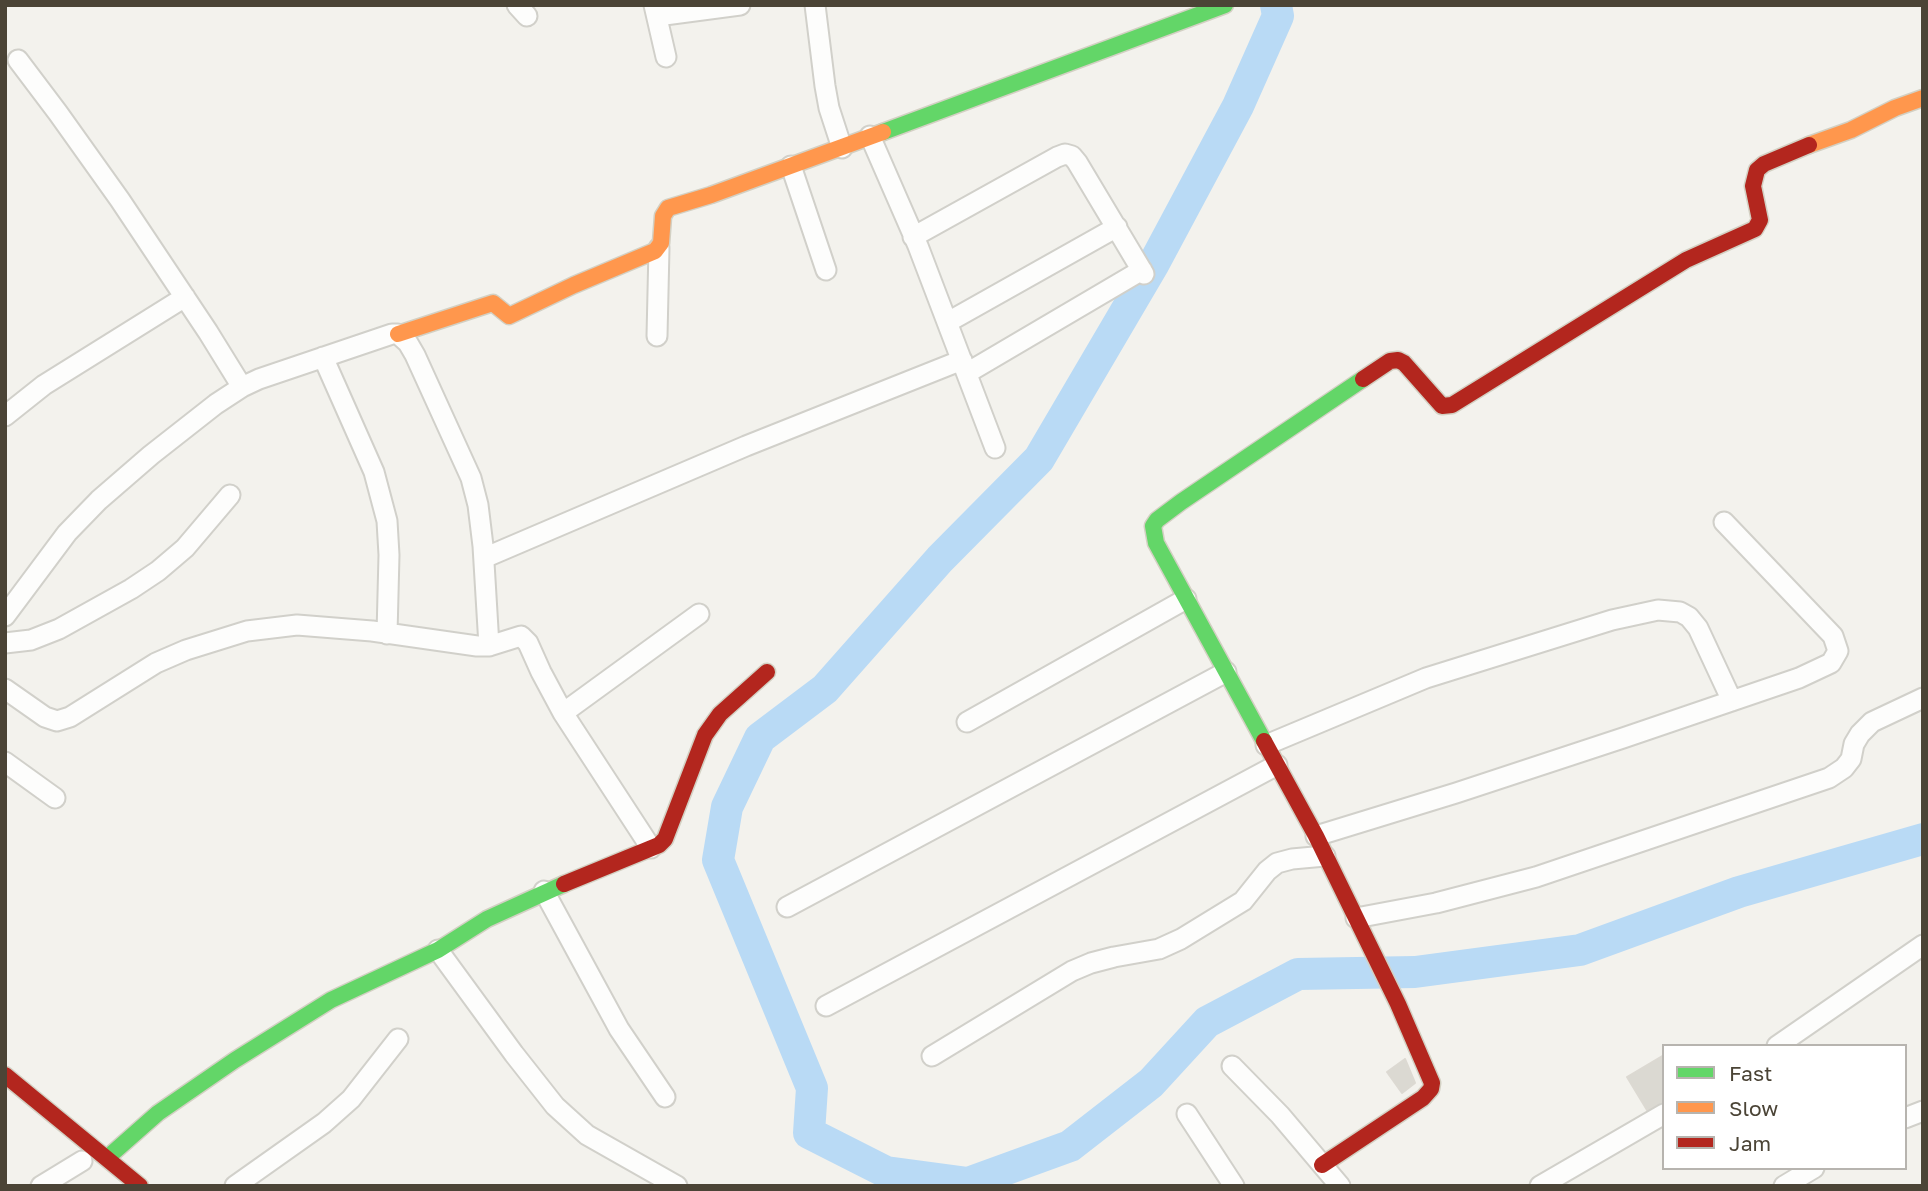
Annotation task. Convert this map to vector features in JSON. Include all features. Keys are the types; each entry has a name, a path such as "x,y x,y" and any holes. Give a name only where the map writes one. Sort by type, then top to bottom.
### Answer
{"street":[{"path":"666,57 655,11 740,5"},
{"path":"815,5 827,97 842,148"},
{"path":"657,336 659,248 663,216 668,208 842,148 1225,5"},
{"path":"18,60 120,200 242,387"},
{"path":"1322,1165 1423,1098 1431,1089 1430,1075 1316,836 1156,543 1153,526 1181,502 1391,360 1404,363 1442,406 1452,405 1686,260 1755,229 1760,220 1753,186 1755,176 1764,163 1851,130 1895,108 1923,98"},
{"path":"870,136 914,237 995,448"},
{"path":"484,558 746,446 965,367 1143,272 1077,162 1072,156 1065,154 914,237"},
{"path":"791,166 826,270"},
{"path":"948,322 1117,227"},
{"path":"5,616 67,533 99,500 150,455 242,387 393,334 493,303 509,316 659,248"},
{"path":"5,416 44,385 185,297"},
{"path":"398,334 408,343 415,355 471,478 478,505 484,558 489,646"},
{"path":"323,358 374,472 387,521 387,634"},
{"path":"5,643 31,640 59,629 131,589 185,548 230,495"},
{"path":"1316,836 1456,793 1732,701 1799,678 1831,663 1838,651 1833,636 1724,522"},
{"path":"967,722 1186,599"},
{"path":"1266,745 1426,678 1612,620 1658,610 1681,612 1698,628 1732,701"},
{"path":"563,713 699,614"},
{"path":"5,689 45,717 57,721 80,711 156,663 186,650 247,631 297,625 489,646 517,636 525,638 563,713 652,848"},
{"path":"107,1158 158,1114 285,1027 331,1000 439,950 487,919 544,891 652,848 665,839 670,832 705,735 720,714 767,672"},
{"path":"787,907 1226,672"},
{"path":"1358,923 1536,877 1829,778 1844,768 1851,759 1854,744 1872,722 1923,698"},
{"path":"5,762 55,798"},
{"path":"826,1006 1278,765"},
{"path":"932,1056 1072,971 1114,957 1158,949 1181,939 1243,901 1267,870 1277,863 1325,856"},
{"path":"544,891 619,1028 665,1097"},
{"path":"1780,1044 1923,945"},
{"path":"439,950 555,1107 587,1135 677,1186"},
{"path":"235,1186 324,1123 351,1099 398,1039"},
{"path":"1232,1066 1280,1115 1340,1186"},
{"path":"5,1075 140,1186"},
{"path":"1186,1114 1234,1186"},
{"path":"1540,1186 1662,1115"},
{"path":"41,1186 82,1161"},
{"path":"1784,1186 1811,1170"}],"building":[{"path":"1662,1056 1662,1103 1647,1110 1627,1077"},
{"path":"1405,1059 1415,1083 1402,1093 1387,1072"}],"waterway":[{"path":"1276,5 1278,16 1238,106 1153,265 1039,459 940,559 825,689 760,738 727,807 718,860 812,1088 809,1133 886,1172 968,1183 1070,1146 1151,1083 1207,1022 1298,974 1415,972 1580,950 1739,892 1923,839"}],"traffic: fast":[{"path":"883,132 1225,5"},
{"path":"1264,741 1156,543 1153,526 1181,502 1363,379"},
{"path":"107,1158 158,1113 235,1060 331,1000 438,950 487,919 564,884"}],"traffic: slow":[{"path":"1809,145 1851,130 1895,108 1923,98"},
{"path":"398,334 493,303 509,316 655,251 661,243 663,216 668,208 883,132"}],"traffic: jam":[{"path":"1363,379 1390,361 1398,360 1404,363 1442,406 1452,405 1686,260 1755,229 1760,220 1753,186 1757,170 1764,164 1809,145"},
{"path":"564,884 659,845 665,839 705,735 720,714 767,672"},
{"path":"1264,741 1316,836 1398,1004 1432,1083 1431,1089 1423,1098 1322,1165"},
{"path":"5,1075 140,1186"}]}
